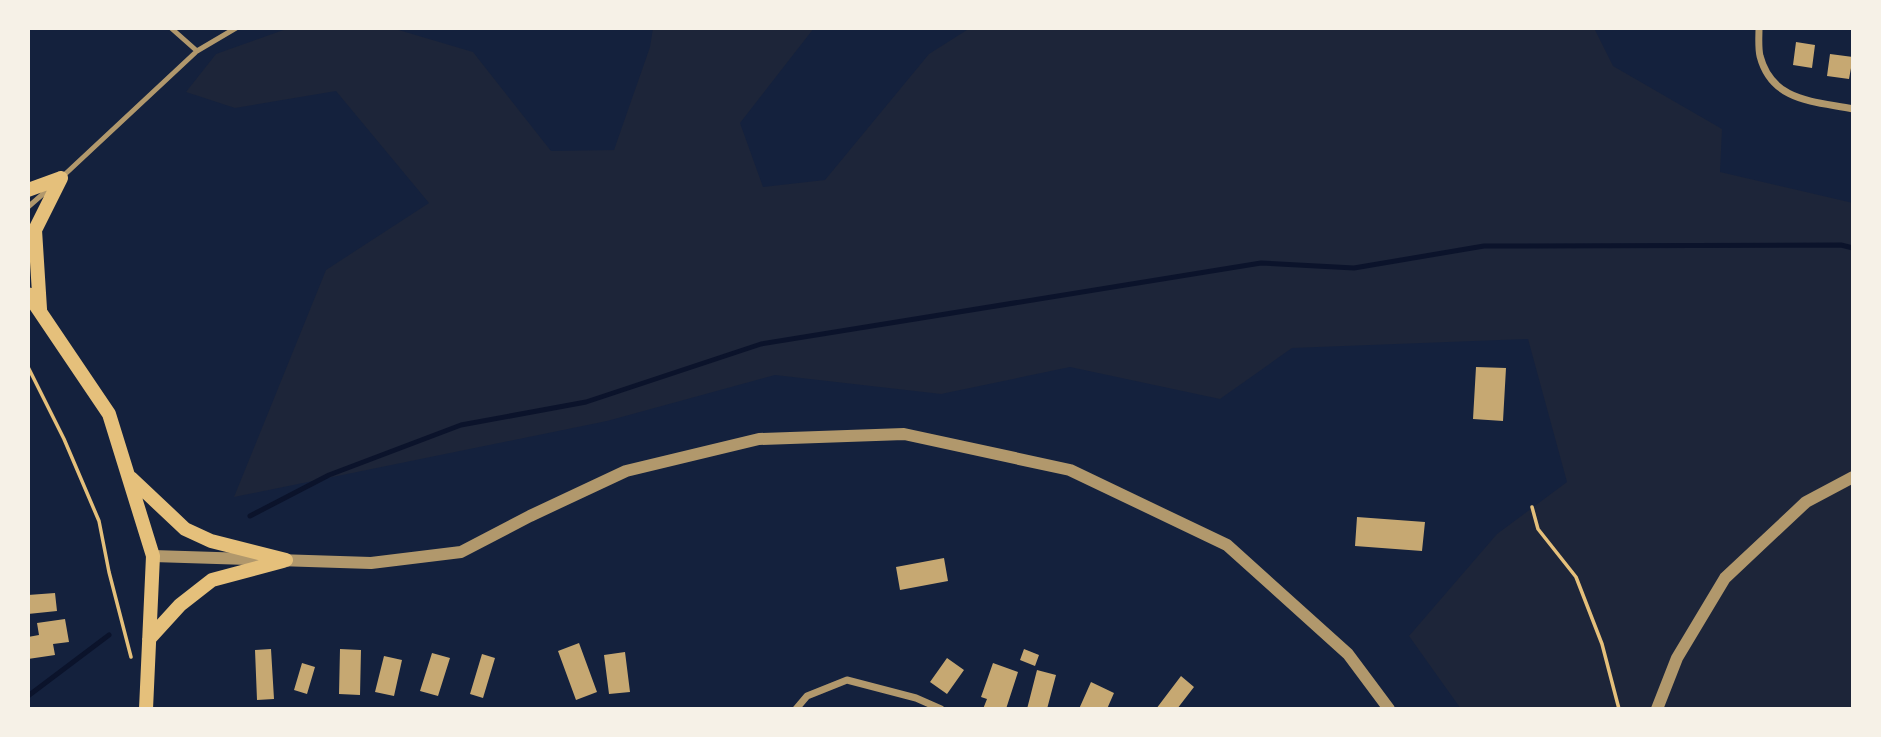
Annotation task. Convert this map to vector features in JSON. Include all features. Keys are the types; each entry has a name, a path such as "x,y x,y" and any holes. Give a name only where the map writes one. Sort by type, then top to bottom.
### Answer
{"main road":[{"path":"28,190 61,178"},
{"path":"41,313 36,274 35,230 61,178"},
{"path":"28,294 109,414 153,556 145,709"},
{"path":"128,475 185,529 211,541 286,560"},
{"path":"149,639 180,605 212,580 286,560"}],"street":[{"path":"1759,28 1760,55 1773,84 1798,99 1853,109"},
{"path":"153,556 371,563 461,552 626,471 759,439 904,434 1070,470 1227,545 1348,654 1389,709"},
{"path":"1657,709 1677,658 1725,578 1806,502 1853,477"},
{"path":"796,709 807,696 847,680 916,698 941,709"}],"lane":[{"path":"172,28 197,51"},
{"path":"28,207 197,51 236,28"}],"path":[{"path":"28,367 64,439 99,522 132,660"},
{"path":"1532,507 1538,529 1576,577 1602,645 1619,709"}],"shaded area":[{"path":"289,28 392,28 473,52 551,151 614,150 650,47 653,28 814,28 740,123 763,187 825,180 929,54 970,28 1594,28 1613,66 1722,129 1720,172 1853,203 1853,709 1461,709 1409,636 1497,534 1567,482 1528,339 1292,348 1220,399 1070,367 941,394 775,375 607,421 234,497 326,270 429,203 336,91 235,108 186,92 216,54"}],"building":[{"path":"1796,42 1815,45 1812,68 1793,65"},
{"path":"1830,54 1853,57 1849,79 1827,76"},
{"path":"1476,367 1506,368 1503,421 1473,419"},
{"path":"1357,517 1425,522 1422,551 1355,546"},
{"path":"944,558 948,581 900,590 896,567"},
{"path":"55,593 57,611 28,614 28,595"},
{"path":"65,619 69,642 53,644 55,655 28,659 28,637 39,635 37,623"},
{"path":"579,643 597,692 576,700 558,651"},
{"path":"271,649 274,699 257,700 255,650"},
{"path":"340,649 361,650 360,695 339,694"},
{"path":"1024,649 1039,655 1035,666 1020,660"},
{"path":"625,652 630,692 609,694 604,655"},
{"path":"432,653 450,658 438,696 420,691"},
{"path":"482,654 495,658 483,698 470,694"},
{"path":"384,656 402,660 394,696 375,692"},
{"path":"947,658 964,670 947,694 930,682"},
{"path":"302,663 315,667 307,694 294,690"},
{"path":"993,663 1018,672 1006,709 983,709 987,699 981,697"},
{"path":"1037,670 1056,675 1047,709 1027,709"},
{"path":"1181,676 1194,687 1177,709 1156,709"},
{"path":"1091,682 1114,693 1107,709 1079,709"}],"waterway":[{"path":"250,516 329,475 461,425 586,402 761,344 1261,263 1354,268 1484,246 1841,245 1853,248"},
{"path":"28,696 109,635"}]}
